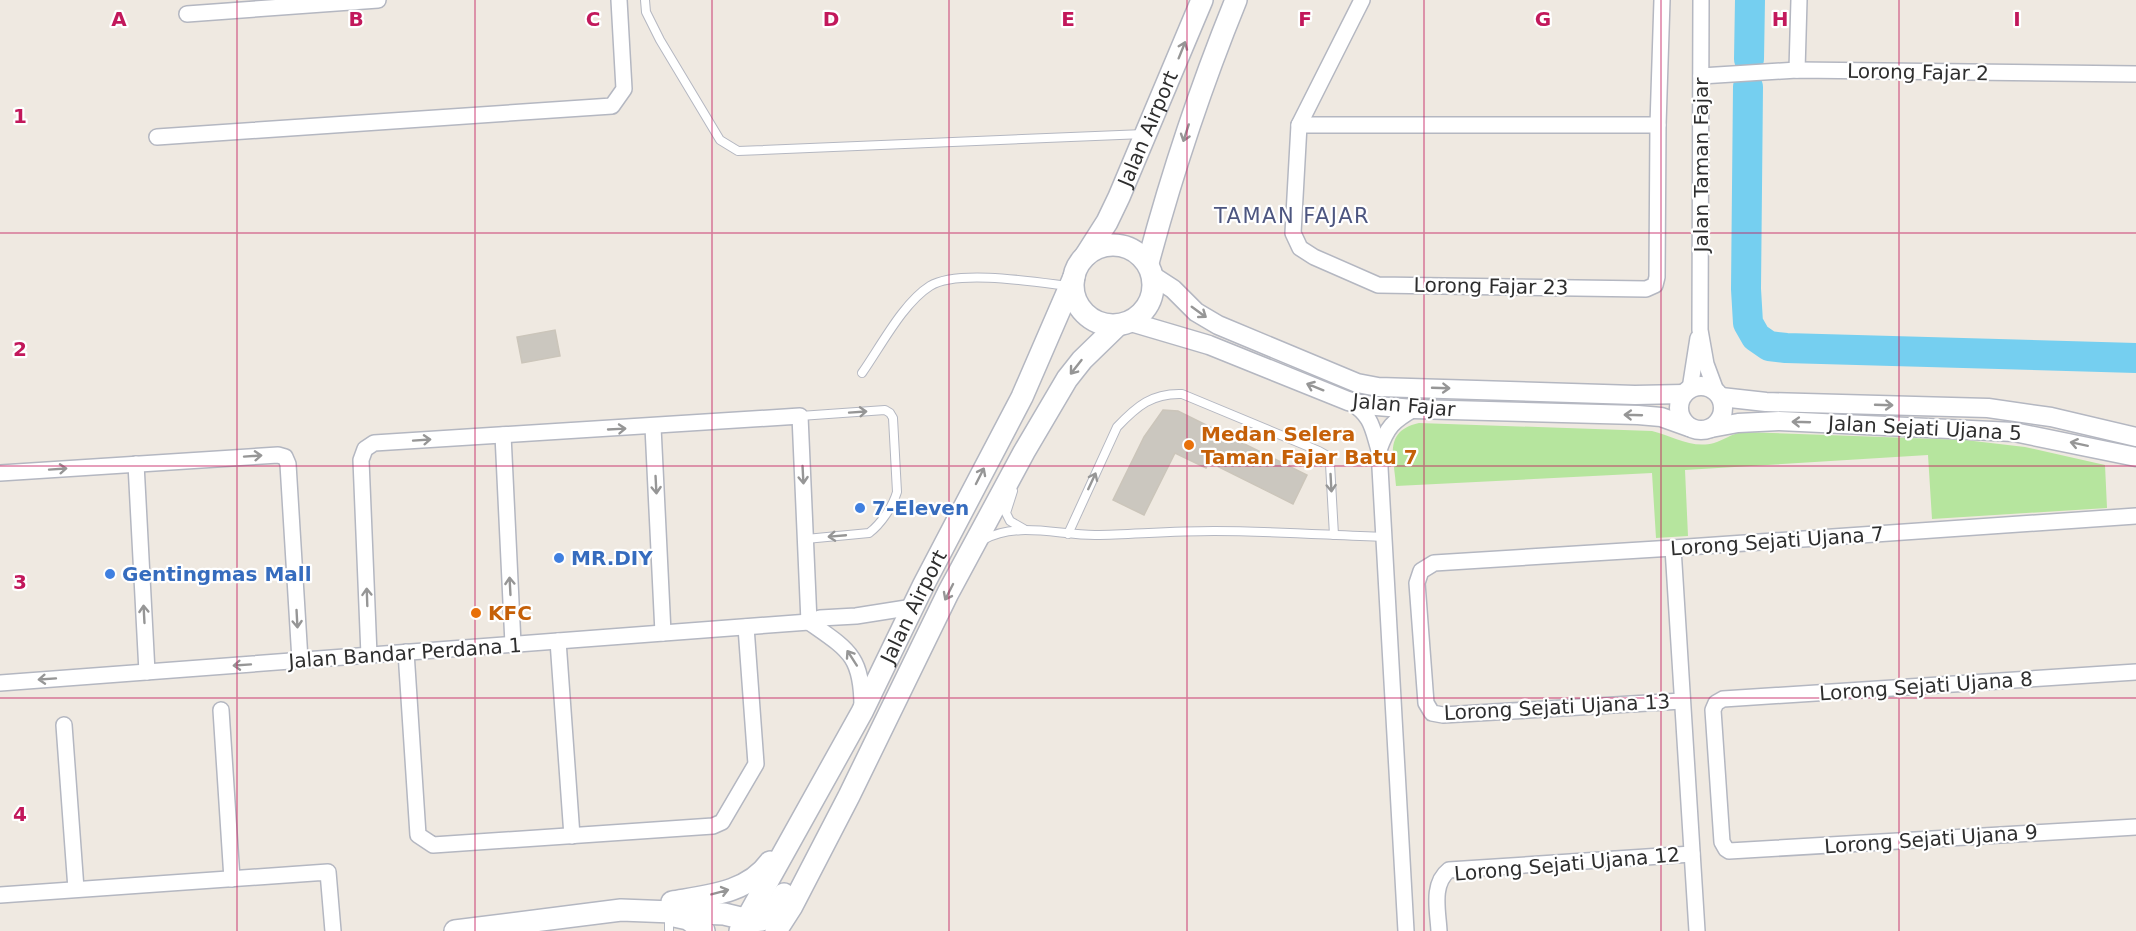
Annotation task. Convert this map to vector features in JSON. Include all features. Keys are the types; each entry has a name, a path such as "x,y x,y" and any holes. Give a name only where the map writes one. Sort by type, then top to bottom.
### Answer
{"main road":[{"name":"Jalan Airport","path":"1086,255 1107,222 1202,0"},
{"name":"Jalan Airport","path":"1150,270 1160,216 1187,130 1236,0"},
{"path":"1112,245 1126,246 1138,253 1150,270 1154,290 1150,303 1142,314 1124,324 1098,323 1083,312 1074,296 1072,281 1078,265 1086,255 1098,248 1112,245"},
{"name":"Jalan Airport","path":"744,925 862,712 913,607 1022,398 1072,281"},
{"name":"Jalan Airport","path":"776,931 792,906 969,553 1024,452 1067,379 1082,360 1124,324"},
{"path":"631,911 706,912 744,925 762,920 773,913 866,731 912,667"},
{"path":"455,931 631,911 696,898 748,883 760,876 770,864 803,802 819,788"},
{"path":"631,911 669,923 688,919 704,931"}],"street":[{"path":"187,15 378,0"},
{"path":"157,137 612,105 624,89 619,0"},
{"path":"1362,0 1299,125 1658,125"},
{"name":"Lorong Fajar 23","path":"1299,125 1293,233 1300,248 1314,257 1378,285 1646,289 1654,285 1657,277 1662,0"},
{"name":"Jalan Taman Fajar","path":"1700,330 1701,0"},
{"path":"1797,70 1799,0"},
{"name":"Lorong Fajar 2","path":"1701,75 1797,70 2136,74"},
{"name":"Jalan Fajar","path":"1150,270 1196,312 1218,325 1357,383 1378,387 1635,395 1687,391"},
{"name":"Jalan Fajar","path":"1124,324 1209,345 1348,401 1364,405 1414,409 1649,416 1675,420 1689,427"},
{"path":"1700,330 1706,364 1724,404 1722,418 1711,428 1696,430 1683,422 1679,408 1687,391 1700,330"},
{"path":"1687,391 1703,386 1719,394"},
{"name":"Jalan Sejati Ujana 5","path":"1719,394 1766,402 1988,408 2051,417 2136,437"},
{"path":"1348,401 1361,409 1370,420 1379,450 1406,931"},
{"path":"1379,450 1390,426 1397,418 1414,409"},
{"path":"369,655 361,460 365,449 374,443 800,416 809,622 849,652 855,662 862,689 862,712"},
{"name":"Jalan Sejati Ujana 5","path":"1711,428 1738,423 1779,421 2014,432 2136,457"},
{"path":"653,427 663,633"},
{"path":"502,435 513,644"},
{"path":"0,473 278,454 285,457 288,464 300,660"},
{"path":"136,464 147,672"},
{"name":"Lorong Sejati Ujana 7","path":"1432,712 1426,703 1417,583 1420,571 1434,563 1673,549 2136,516"},
{"path":"1673,549 1697,931"},
{"name":"Jalan Bandar Perdana 1","path":"0,683 809,622 820,618 864,616 913,607"},
{"path":"406,652 418,835 433,845 713,826 722,822 756,764 746,627"},
{"path":"558,641 572,836"},
{"name":"Lorong Sejati Ujana 8","path":"1726,849 1722,842 1713,710 1716,703 1722,699 2136,672"},
{"name":"Lorong Sejati Ujana 13","path":"1432,712 1443,715 1682,701"},
{"path":"221,710 232,879"},
{"path":"64,724 76,889"},
{"name":"Lorong Sejati Ujana 9","path":"1726,849 1733,851 2136,827"},
{"name":"Lorong Sejati Ujana 12","path":"1439,931 1437,890 1443,875 1449,870 1692,854"},
{"path":"0,895 328,872 333,931"}],"lane":[{"path":"645,0 646,12 660,40 720,140 738,151 1145,134"},
{"path":"862,373 915,298 932,284 956,278 1072,281"},
{"path":"1068,534 1118,427 1128,416 1152,398 1165,393 1182,394 1326,455 1330,464 1334,536"},
{"path":"800,416 885,410 890,412 897,492 894,501 869,533 806,538"},
{"path":"1024,452 1006,513 1010,521 1026,529"},
{"path":"969,553 993,535 1008,530 1026,529 1092,535 1215,531 1384,537"}],"green space":[{"path":"1419,423 1652,431 1698,444 1714,443 1742,432 1965,440 2025,447 2105,465 2107,508 1932,519 1928,455 1685,470 1688,536 1656,538 1652,473 1396,486 1393,455 1395,439 1400,432"}],"building":[{"path":"555,330 560,356 522,363 517,337"},
{"path":"1163,410 1178,411 1307,475 1293,504 1209,462 1206,468 1175,453 1144,515 1113,500 1144,437"}],"waterway":[{"path":"1749,59 1750,0"},
{"path":"1748,87 1746,289 1748,323 1756,337 1769,346 1786,348 2136,358"}],"place":[{"name":"Medan Selera Taman Fajar Batu 7","path":"1189,445"},
{"name":"7-Eleven","path":"860,508"},
{"name":"MR.DIY","path":"559,558"},
{"name":"Gentingmas Mall","path":"110,574"},
{"name":"KFC","path":"476,613"}],"district":[{"name":"TAMAN FAJAR","path":"1292,216"}]}
